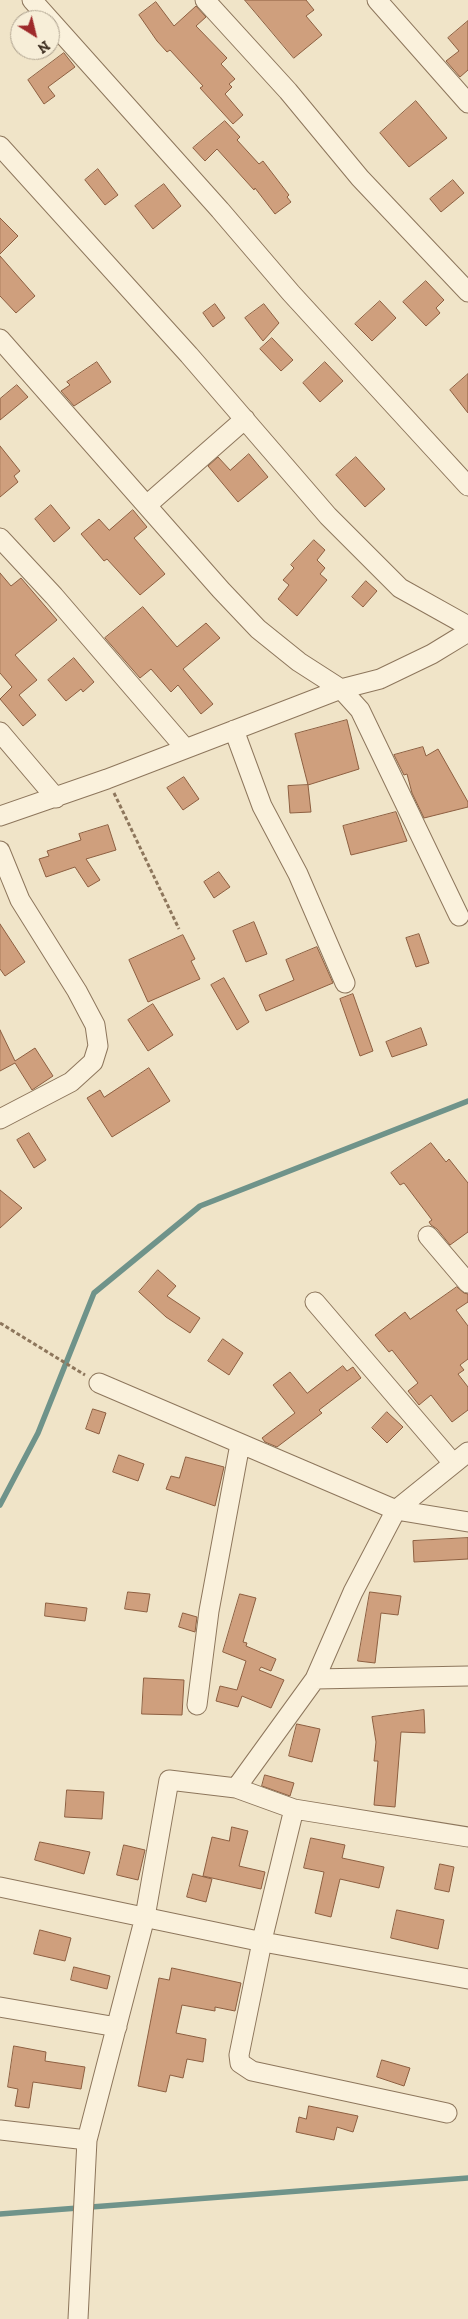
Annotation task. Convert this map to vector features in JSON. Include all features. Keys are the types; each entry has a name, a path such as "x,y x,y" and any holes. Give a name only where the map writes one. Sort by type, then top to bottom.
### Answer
{"street":[{"path":"32,0 41,10"},
{"path":"205,0 288,91 360,178 468,292"},
{"path":"377,0 468,103"},
{"path":"60,31 220,210 291,293 468,486"},
{"path":"0,146 245,419 328,516 400,588 468,626"},
{"path":"0,339 220,590 258,629 299,662 341,690 360,710 459,916"},
{"path":"147,505 245,419"},
{"path":"0,538 54,596 185,748"},
{"path":"0,816 108,779 341,690 380,679 432,654 468,632"},
{"path":"234,730 262,806 298,874 345,983"},
{"path":"0,732 56,798"},
{"path":"0,851 20,900 77,991 95,1025 98,1046 93,1062 72,1082 2,1115"},
{"path":"428,1236 468,1283"},
{"path":"315,1302 453,1463"},
{"path":"98,1383 396,1510 468,1522"},
{"path":"197,1705 209,1611 240,1444"},
{"path":"236,1788 315,1679 353,1592 396,1510 468,1452"},
{"path":"315,1679 468,1676"},
{"path":"78,2319 87,2140 145,1916 169,1780 236,1788 294,1809 468,1836"},
{"path":"294,1809 238,2055 240,2063 252,2071 447,2113"},
{"path":"0,1887 263,1942 468,1980"},
{"path":"0,2007 116,2027"},
{"path":"0,2130 87,2140"}],"path":[{"path":"108,779 179,929"},
{"path":"0,1323 98,1383"}],"building":[{"path":"245,0 306,0 314,10 306,16 322,35 294,58"},
{"path":"156,2 174,26 196,6 206,17 196,26 227,58 221,64 235,79 229,84 232,87 225,94 243,115 233,124 200,88 203,86 170,50 167,52 157,41 139,15"},
{"path":"468,21 468,70 460,77 446,61 459,51 448,38"},
{"path":"64,53 75,67 48,87 55,96 44,104 28,80 55,60 60,60 60,56"},
{"path":"416,101 447,138 409,167 380,133"},
{"path":"225,121 240,137 237,140 259,164 263,161 289,195 287,197 291,202 275,214 255,188 254,190 217,149 205,161 193,148"},
{"path":"98,169 118,195 105,205 85,180"},
{"path":"453,180 464,193 441,212 430,199"},
{"path":"164,184 181,206 153,229 135,206"},
{"path":"0,218 18,236 0,254"},
{"path":"0,256 35,296 16,313 0,296"},
{"path":"426,281 444,300 436,308 440,313 426,326 403,302"},
{"path":"380,301 396,318 372,341 355,324"},
{"path":"215,304 225,318 213,327 203,313"},
{"path":"264,304 279,323 263,341 245,318"},
{"path":"272,338 293,360 281,371 260,349"},
{"path":"97,362 111,382 74,406 61,391 70,385 67,382"},
{"path":"325,362 343,381 320,402 303,383"},
{"path":"468,374 468,413 450,390"},
{"path":"17,385 28,397 0,420 0,399"},
{"path":"0,446 20,471 14,476 18,482 0,497"},
{"path":"249,454 268,477 238,502 208,466 218,457 230,470"},
{"path":"356,457 385,489 365,507 336,475"},
{"path":"51,505 70,528 54,542 35,519"},
{"path":"133,510 147,527 134,538 165,574 140,595 107,559 104,561 81,534 99,519 109,530"},
{"path":"314,540 325,550 317,560 325,568 320,574 327,580 297,616 278,599 289,585 283,580 294,568 291,565"},
{"path":"0,573 11,586 21,578 57,620 15,655 37,680 19,695 36,715 23,726 0,699 12,687 0,673"},
{"path":"366,581 377,591 363,607 352,597"},
{"path":"143,607 177,647 206,623 220,638 183,669 213,704 201,714 178,685 171,692 151,669 140,678 105,638"},
{"path":"74,658 94,682 83,692 81,689 66,701 48,680"},
{"path":"347,720 359,769 308,785 295,734"},
{"path":"423,747 426,756 438,749 468,802 468,807 424,818 412,793 407,774 404,775 394,755"},
{"path":"184,777 199,799 183,810 167,788"},
{"path":"308,785 311,812 290,813 288,786"},
{"path":"396,812 407,841 351,855 343,826"},
{"path":"108,825 116,850 86,859 100,880 88,887 75,867 46,877 39,859 49,856 47,851 81,840 79,834"},
{"path":"219,872 230,887 214,898 204,882"},
{"path":"254,922 267,954 246,962 233,931"},
{"path":"0,924 25,962 5,976 0,969"},
{"path":"419,934 429,963 416,967 406,938"},
{"path":"183,935 195,959 191,961 200,979 148,1002 129,960"},
{"path":"317,947 333,983 266,1011 259,995 294,980 286,960"},
{"path":"224,978 249,1022 237,1030 211,985"},
{"path":"353,994 373,1051 360,1056 340,999"},
{"path":"153,1004 173,1035 148,1051 128,1020"},
{"path":"421,1028 427,1045 392,1057 386,1042"},
{"path":"0,1030 15,1061 35,1048 53,1076 32,1090 15,1063 0,1071"},
{"path":"149,1068 170,1101 112,1137 87,1098 100,1090 104,1097"},
{"path":"29,1133 46,1160 34,1168 17,1140"},
{"path":"431,1143 446,1162 449,1159 468,1183 468,1232 450,1245 437,1229 431,1225 429,1222 432,1220 404,1183 400,1185 391,1173"},
{"path":"0,1190 22,1208 0,1228"},
{"path":"158,1270 176,1286 167,1296 200,1318 190,1333 166,1317 139,1292"},
{"path":"457,1287 468,1294 468,1302 456,1310 468,1326 468,1359 460,1365 464,1370 458,1374 468,1387 468,1410 452,1422 431,1395 419,1405 408,1391 418,1383 392,1350 389,1352 375,1335 405,1312 410,1319"},
{"path":"223,1339 243,1353 229,1375 208,1361"},
{"path":"343,1366 347,1371 353,1367 361,1378 319,1410 322,1413 277,1447 265,1442 262,1438 295,1413 273,1385 290,1372 307,1393"},
{"path":"93,1409 106,1413 99,1434 86,1429"},
{"path":"387,1412 403,1427 387,1443 372,1428"},
{"path":"119,1455 144,1464 138,1481 113,1472"},
{"path":"186,1457 224,1467 215,1506 166,1489 171,1476 179,1478"},
{"path":"468,1538 468,1559 414,1562 413,1541"},
{"path":"128,1592 150,1594 147,1612 125,1609"},
{"path":"370,1592 401,1596 398,1615 381,1613 375,1663 358,1661"},
{"path":"240,1594 256,1598 243,1642 247,1643 246,1646 276,1659 271,1671 261,1667 259,1670 284,1680 271,1708 242,1696 238,1707 216,1701 220,1686 237,1690 246,1661 223,1652"},
{"path":"46,1603 87,1608 85,1621 45,1616"},
{"path":"183,1613 197,1617 195,1632 179,1627"},
{"path":"144,1678 184,1680 182,1715 142,1714"},
{"path":"424,1710 425,1733 401,1732 395,1807 374,1805 378,1761 374,1761 376,1742 372,1717"},
{"path":"297,1724 320,1729 312,1762 289,1756"},
{"path":"265,1775 294,1783 290,1796 262,1786"},
{"path":"67,1790 104,1792 102,1819 65,1817"},
{"path":"232,1827 248,1831 239,1866 265,1872 261,1889 203,1876 212,1837 229,1841"},
{"path":"311,1838 345,1845 342,1858 384,1867 379,1888 340,1879 331,1917 315,1913 324,1872 304,1868"},
{"path":"40,1842 90,1852 84,1874 35,1860"},
{"path":"124,1845 145,1850 138,1880 117,1875"},
{"path":"440,1864 454,1867 449,1892 435,1889"},
{"path":"193,1874 212,1879 206,1902 187,1897"},
{"path":"397,1910 444,1920 438,1949 391,1938"},
{"path":"40,1930 71,1938 65,1961 34,1954"},
{"path":"74,1967 110,1976 107,1989 71,1980"},
{"path":"172,1968 241,1983 235,2011 215,2007 215,2011 182,2005 176,2033 206,2039 203,2062 187,2059 183,2078 170,2075 166,2092 138,2086 159,1978 169,1980"},
{"path":"14,2046 46,2052 45,2061 85,2067 81,2089 33,2082 29,2108 15,2106 18,2089 8,2087"},
{"path":"382,2060 410,2068 404,2086 377,2077"},
{"path":"309,2106 358,2116 353,2132 337,2127 334,2140 296,2132 299,2117 306,2119"}],"waterway":[{"path":"0,1505 38,1433 94,1293 200,1206 468,1101"},
{"path":"0,2214 468,2178"}]}
